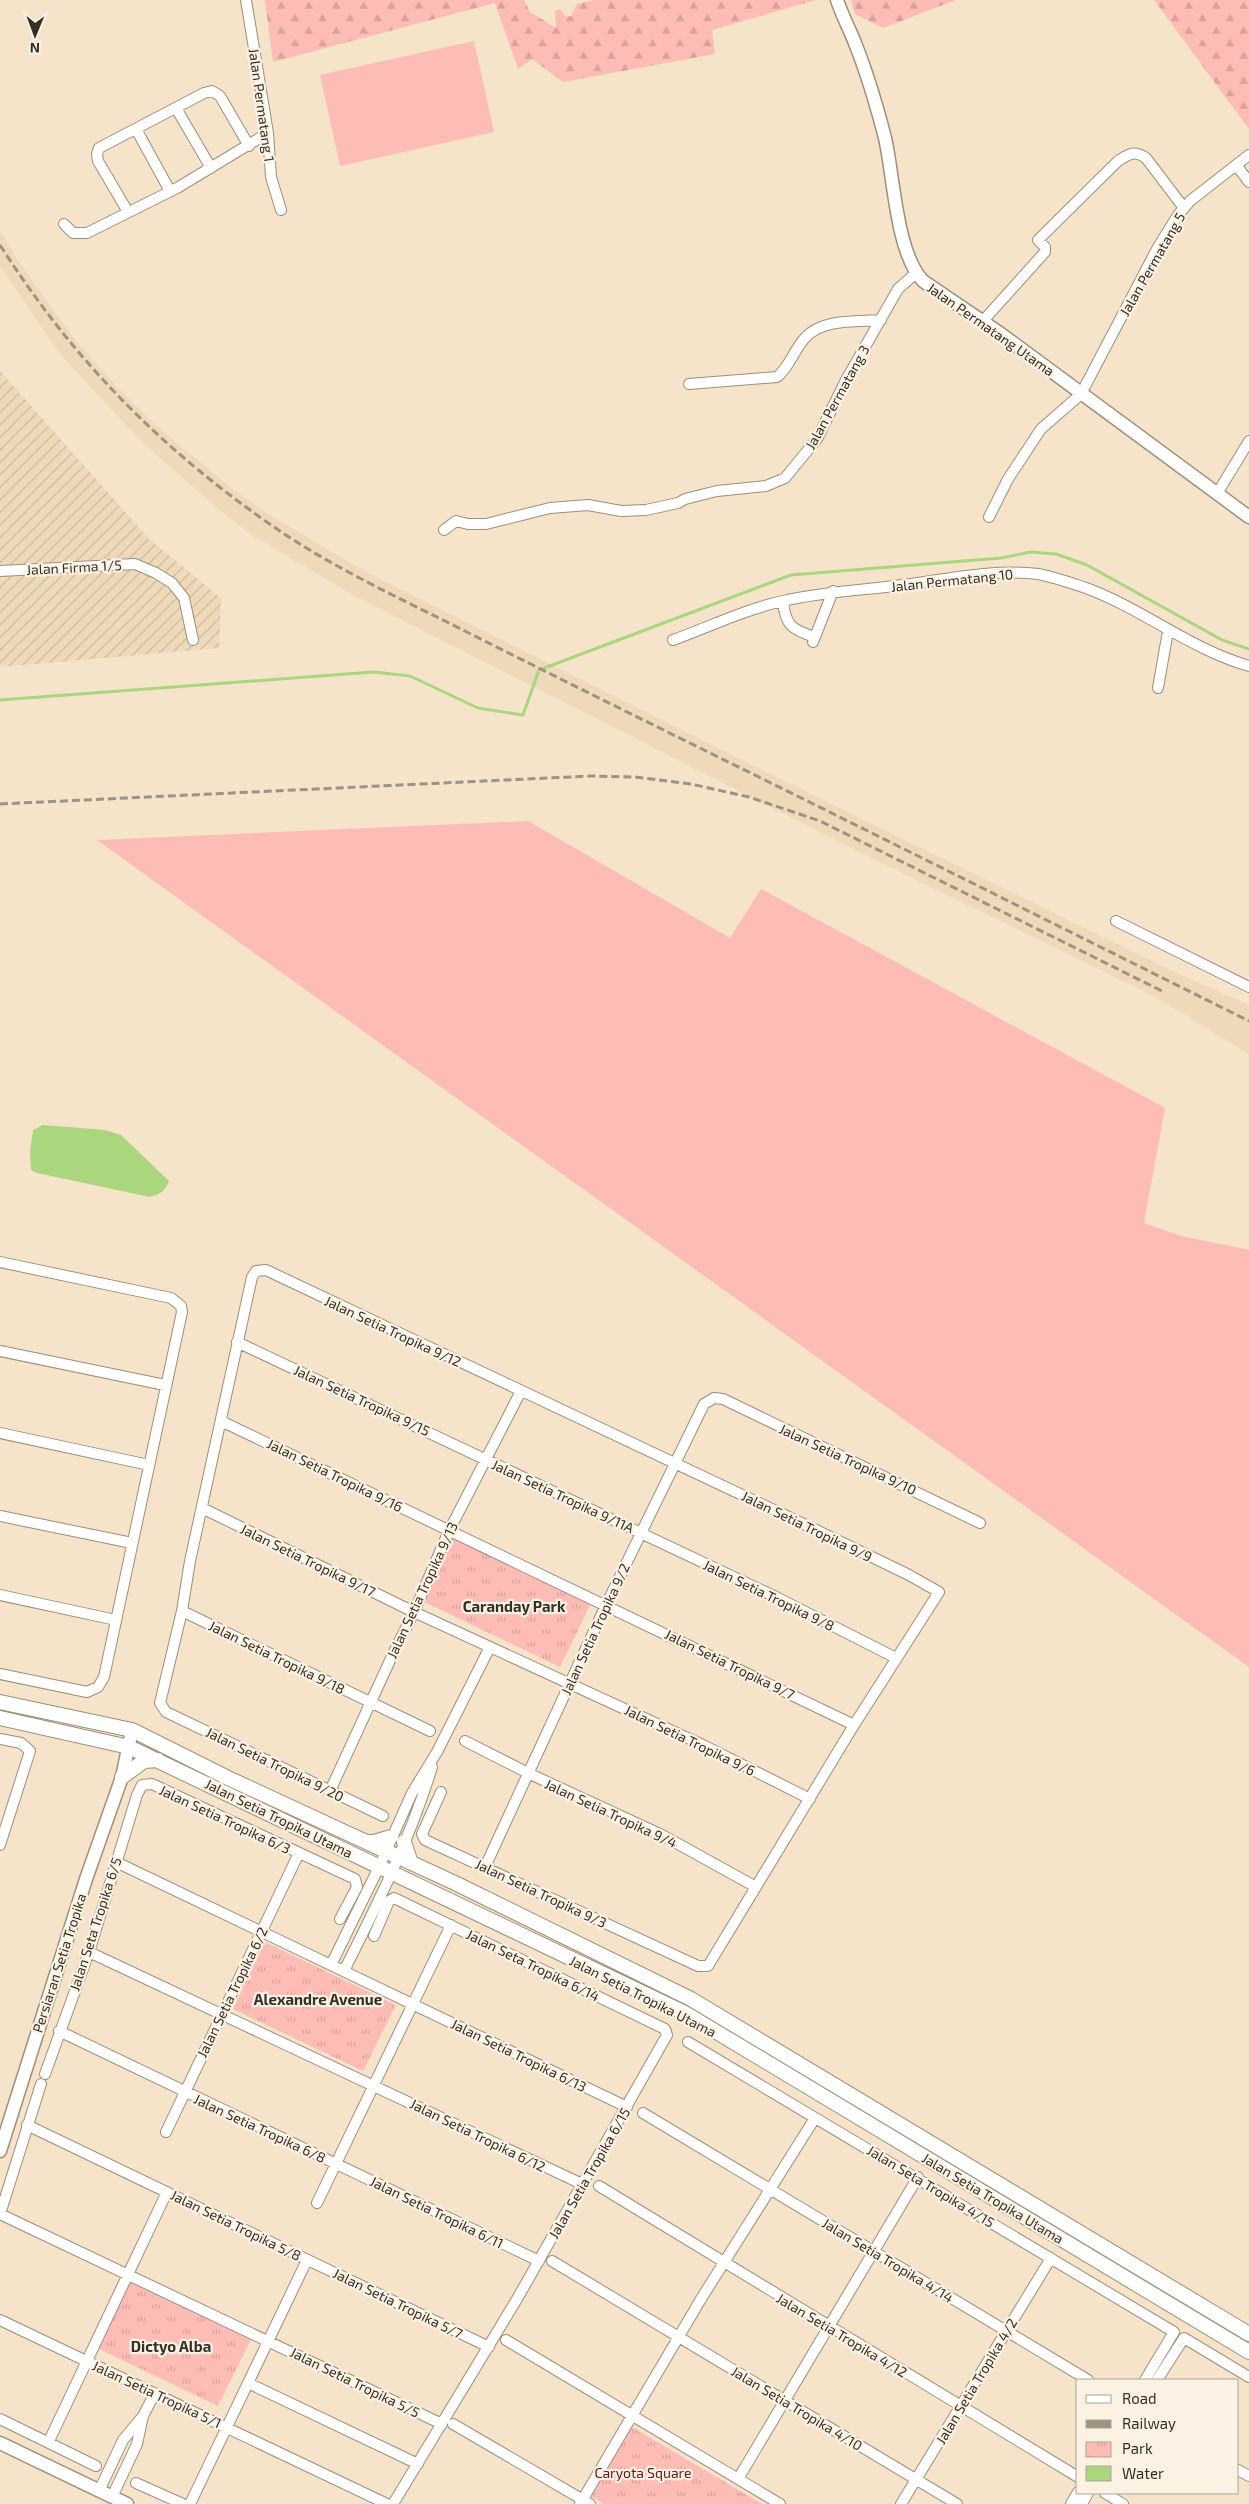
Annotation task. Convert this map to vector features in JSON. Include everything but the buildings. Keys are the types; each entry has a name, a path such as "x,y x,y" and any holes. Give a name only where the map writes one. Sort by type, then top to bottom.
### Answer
{"main road":[{"name":"Jalan Setia Tropika Utama","path":"0,1702 132,1730 228,1778 411,1863 691,1998 1249,2334"},
{"name":"Jalan Setia Tropika Utama","path":"0,1718 129,1747 685,2013 1249,2352"},
{"path":"122,1777 144,1761 159,1760"},
{"path":"365,1842 398,1839 411,1863"}],"street":[{"name":"Jalan Permatang 1","path":"246,0 268,133 271,177 281,210"},
{"name":"Jalan Permatang Utama","path":"837,0 855,44 885,138 897,211 907,249 916,273 923,281 1218,492 1249,517"},
{"path":"128,212 98,161 97,154 99,148 212,91 220,96 249,146"},
{"path":"176,108 211,168"},
{"path":"136,129 170,191"},
{"path":"64,224 73,233 82,234 170,191 249,146 268,133"},
{"path":"982,322 1046,252 1045,247 1038,240 1118,161 1131,153 1139,153 1146,158 1184,208"},
{"name":"Jalan Permatang 5","path":"1081,394 1157,249 1184,208 1249,154"},
{"path":"1236,165 1249,182"},
{"name":"Jalan Permatang 3","path":"444,530 456,521 468,524 486,524 559,507 588,505 621,511 646,510 678,503 685,499 717,491 750,488 775,483 785,478 817,439 903,283 916,273"},
{"path":"689,384 777,377 788,368 804,339 816,327 881,320"},
{"path":"989,517 1008,479 1041,429 1081,394"},
{"path":"1218,492 1249,441"},
{"name":"Jalan Firma 1/5","path":"0,571 135,564 156,573 172,583 184,598 193,640"},
{"name":"Jalan Permatang 10","path":"673,640 783,601 833,591 974,575 1040,575 1086,588 1113,600 1168,631 1228,660 1249,666"},
{"path":"783,601 784,615 789,624 798,632 814,639 833,591"},
{"path":"1158,688 1168,631"},
{"path":"1116,921 1249,987"},
{"path":"0,1262 176,1301 181,1306 182,1312 104,1677 98,1687 87,1692 0,1674"},
{"name":"Jalan Setia Tropika 9/12","path":"238,1342 252,1277 256,1271 266,1270 674,1463"},
{"path":"182,1611 238,1342"},
{"name":"Jalan Setia Tropika 9/15","path":"238,1342 485,1459"},
{"path":"0,1351 165,1385"},
{"name":"Jalan Setia Tropika 9/13","path":"330,1791 414,1612 449,1531 521,1391"},
{"name":"Jalan Setia Tropika 9/2","path":"486,1867 530,1774 570,1682 674,1463 704,1404 714,1398"},
{"name":"Jalan Setia Tropika 9/10","path":"714,1398 723,1399 980,1523"},
{"name":"Jalan Setia Tropika 9/16","path":"221,1421 606,1605"},
{"path":"0,1433 149,1465"},
{"name":"Jalan Setia Tropika 9/11A","path":"485,1459 641,1533"},
{"name":"Jalan Setia Tropika 9/9","path":"674,1463 901,1571 939,1592 896,1658"},
{"name":"Jalan Setia Tropika 9/17","path":"202,1508 414,1612 490,1647"},
{"path":"0,1516 132,1543"},
{"name":"Jalan Setia Tropika 9/8","path":"641,1533 776,1597 896,1658"},
{"path":"0,1595 116,1620"},
{"name":"Jalan Setia Tropika 9/7","path":"606,1605 854,1725"},
{"name":"Jalan Setia Tropika 9/18","path":"182,1611 430,1732"},
{"name":"Jalan Setia Tropika 9/20","path":"182,1611 162,1689 160,1703 166,1712 383,1816"},
{"path":"398,1839 398,1821 412,1793 437,1752 490,1647"},
{"name":"Jalan Setia Tropika 9/6","path":"490,1647 570,1682 810,1799"},
{"path":"756,1887 896,1658"},
{"name":"Persiaran Setia Tropika","path":"0,2151 86,1878 122,1777 132,1730"},
{"path":"0,1739 21,1744 30,1751 3,1828 0,1845"},
{"name":"Jalan Setia Tropika 9/4","path":"465,1741 530,1774 662,1835 756,1887"},
{"path":"344,1971 373,1912 385,1870 398,1839 410,1826 423,1798 437,1752"},
{"name":"Jalan Setia Tropika 6/3","path":"152,1784 357,1881 357,1887 340,1919"},
{"name":"Jalan Seta Tropika 6/5","path":"45,2074 89,1952 139,1790 142,1785 152,1784"},
{"name":"Jalan Setia Tropika 9/3","path":"441,1792 422,1834 422,1839 698,1966 708,1966 756,1887"},
{"path":"398,1821 410,1826"},
{"name":"Jalan Setia Tropika 6/2","path":"166,2132 299,1853"},
{"name":"Jalan Setia Tropika 6/13","path":"116,1862 627,2106"},
{"path":"332,1965 361,1906 385,1870"},
{"name":"Jalan Seta Tropika 6/14","path":"374,1936 391,1899 397,1899 665,2029 667,2039"},
{"path":"361,1906 373,1912"},
{"path":"317,2202 451,1925"},
{"name":"Jalan Setia Tropika 6/12","path":"89,1952 221,2016 374,2085 582,2184"},
{"name":"Jalan Setia Tropika 6/8","path":"60,2031 184,2093 336,2163"},
{"name":"Jalan Setia Tropika 6/15","path":"393,2504 489,2347 667,2039"},
{"name":"Jalan Seta Tropika 4/15","path":"688,2042 918,2177 1174,2332 1146,2379"},
{"path":"0,2214 26,2125 41,2084"},
{"name":"Jalan Setia Tropika 4/14","path":"643,2114 1086,2379"},
{"path":"453,2424 584,2502 679,2337 769,2189 815,2118"},
{"name":"Jalan Setia Tropika 5/8","path":"26,2125 307,2260"},
{"name":"Jalan Setia Tropika 6/11","path":"336,2163 539,2261"},
{"path":"738,2478 918,2177"},
{"name":"Jalan Setia Tropika 4/12","path":"599,2186 1076,2476"},
{"path":"49,2441 166,2192"},
{"name":"Jalan Setia Tropika 5/5","path":"0,2214 442,2424"},
{"name":"Jalan Setia Tropika 4/2","path":"901,2504 1051,2258"},
{"path":"190,2504 307,2260"},
{"name":"Jalan Setia Tropika 5/7","path":"307,2260 489,2347"},
{"name":"Jalan Setia Tropika 4/10","path":"552,2261 957,2504"},
{"name":"Jalan Setia Tropika 5/1","path":"0,2320 387,2504"},
{"path":"1158,2379 1184,2338 1249,2377"},
{"path":"506,2340 780,2504"},
{"path":"248,2383 418,2464"},
{"path":"99,2491 123,2440 143,2416 155,2393"},
{"path":"112,2497 137,2444 143,2416"},
{"path":"0,2418 96,2466"},
{"path":"0,2443 127,2504"},
{"path":"136,2482 183,2504"},
{"path":"1107,2494 1123,2504"}],"shaded area":[{"path":"0,230 16,258 76,341 117,387 154,424 230,487 268,514 366,572 758,768 1166,968 1249,1005 1249,1054 1154,996 861,853 355,596 253,536 217,508 140,440 59,353 0,266"},
{"path":"0,371 150,540 221,598 219,648 0,667"}],"green space":[{"path":"265,0 524,0 530,12 556,28 555,11 560,9 566,17 571,16 577,4 595,0 816,0 712,30 715,54 563,82 532,59 518,69 495,3 273,62"},
{"path":"851,0 956,0 883,28 855,14"},
{"path":"1154,0 1249,0 1249,129"},
{"path":"474,41 494,132 340,166 320,75"},
{"path":"528,821 730,938 761,889 1165,1108 1144,1223 1181,1236 1249,1250 1249,1667 97,840"},
{"name":"Caranday Park","path":"453,1537 591,1603 560,1667 422,1601"},
{"name":"Alexandre Avenue","path":"265,1942 396,2005 363,2071 233,2009"},
{"name":"Dictyo Alba","path":"131,2279 252,2337 218,2406 97,2348"},
{"name":"Caryota Square","path":"632,2427 762,2504 604,2504 591,2496"}],"water":[{"path":"43,1125 105,1130 121,1135 169,1181 162,1192 150,1197 37,1173 31,1170 30,1152 33,1130"}],"waterway":[{"path":"0,700 373,672 410,676 478,708 523,715 539,670 791,575 1001,558 1031,552 1056,554 1087,565 1222,640 1249,649"}],"railway":[{"path":"0,245 58,327 89,365 122,400 194,466 233,497 294,540 402,600 1249,1021"},
{"path":"0,804 590,776 635,777 691,784 749,797 820,821 1164,992"}],"district":[{"name":"Caranday Park","path":"514,1606"},
{"name":"Alexandre Avenue","path":"318,1999"},
{"name":"Dictyo Alba","path":"171,2346"}]}
